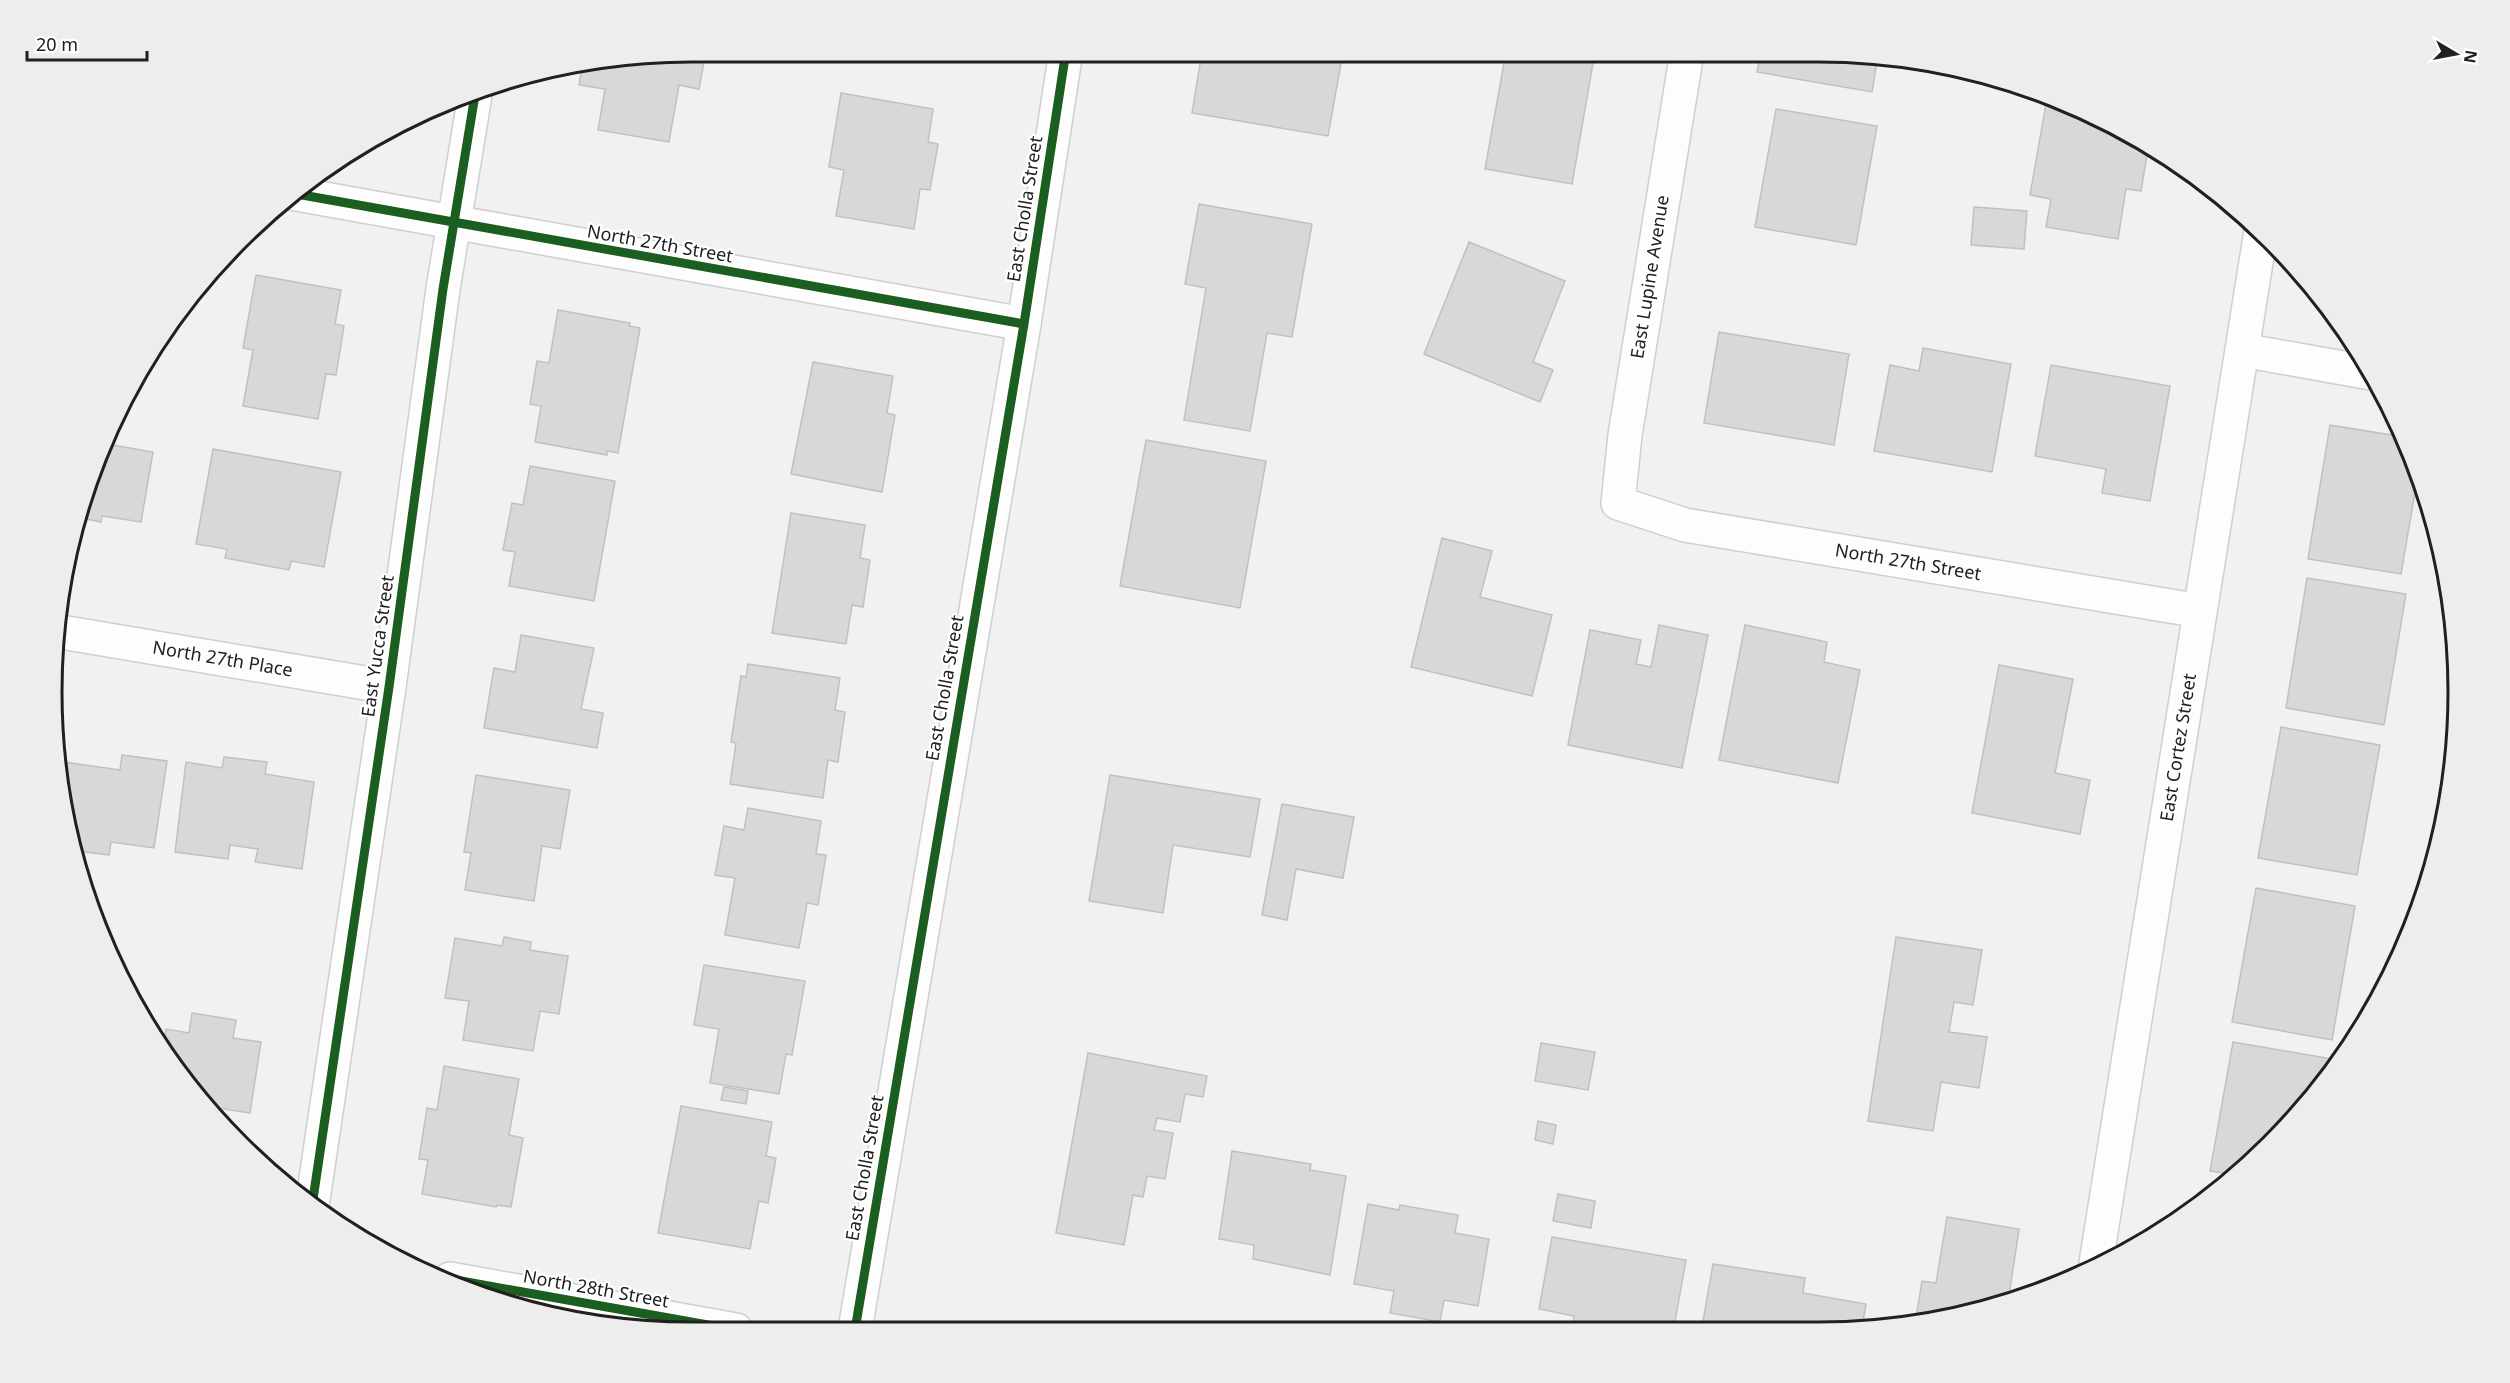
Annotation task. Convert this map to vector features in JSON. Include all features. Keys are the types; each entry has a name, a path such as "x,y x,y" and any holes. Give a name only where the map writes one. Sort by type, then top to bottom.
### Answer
{"street":[{"name":"East Cholla Street","path":"856,1322 1024,324 1064,62"},
{"name":"East Lupine Avenue","path":"1618,503 1625,435 1685,62"},
{"name":"East Yucca Street","path":"314,1195 389,687 454,224 474,100"},
{"name":"North 27th Street","path":"304,195 1024,324"},
{"name":"East Cortez Street","path":"2097,1257 2259,242"},
{"path":"2242,350 2360,371"},
{"name":"North 27th Street","path":"1618,503 1685,525 2200,611"},
{"name":"North 27th Place","path":"65,632 389,687"},
{"name":"North 28th Street","path":"478,1284 691,1322"}],"building":[{"path":"704,62 699,89 679,85 669,142 598,130 605,89 579,85 581,72 650,63"},
{"path":"1200,62 1341,62 1328,136 1192,113"},
{"path":"1504,62 1593,62 1572,184 1485,169"},
{"path":"1759,62 1876,65 1872,92 1757,72"},
{"path":"841,93 933,109 928,142 938,144 930,190 920,189 914,229 836,216 844,170 829,167"},
{"path":"2046,104 2097,126 2147,154 2141,191 2126,189 2118,239 2046,227 2051,199 2030,195"},
{"path":"1776,109 1877,126 1856,245 1755,227"},
{"path":"1199,204 1312,224 1292,337 1267,333 1250,431 1184,420 1206,288 1185,284"},
{"path":"1974,207 2027,211 2024,249 1971,245"},
{"path":"1469,242 1565,281 1533,362 1553,370 1540,402 1424,354"},
{"path":"256,275 341,290 335,324 344,326 336,375 326,374 318,419 243,406 253,350 243,348"},
{"path":"558,310 630,323 629,326 640,328 618,453 607,451 607,455 535,442 541,406 530,404 537,361 549,363"},
{"path":"1719,332 1849,354 1834,445 1704,423"},
{"path":"1923,348 2011,364 1992,472 1874,451 1890,365 1919,371"},
{"path":"813,362 893,376 887,413 895,415 882,492 791,474"},
{"path":"2051,365 2170,386 2150,501 2102,493 2106,469 2035,456"},
{"path":"2330,425 2394,435 2415,490 2401,574 2308,559"},
{"path":"1146,440 1266,461 1240,608 1120,586"},
{"path":"111,445 153,452 141,522 102,516 101,522 86,519"},
{"path":"213,449 341,472 324,567 291,561 289,570 225,558 227,549 196,544"},
{"path":"530,466 615,481 594,601 509,586 515,552 503,550 512,503 523,505"},
{"path":"791,513 865,525 860,558 870,560 863,607 852,605 846,644 772,633"},
{"path":"1442,538 1492,551 1480,597 1552,615 1532,696 1411,667"},
{"path":"2307,578 2406,594 2384,725 2286,708"},
{"path":"1659,625 1708,635 1682,768 1568,745 1590,630 1641,640 1636,664 1651,667"},
{"path":"1745,625 1827,642 1824,662 1860,670 1838,783 1719,760"},
{"path":"521,635 594,648 581,709 603,713 597,748 484,728 494,668 515,672"},
{"path":"748,664 840,678 835,710 845,712 838,762 828,760 823,798 730,784 736,743 731,742 741,676 746,677"},
{"path":"1999,665 2073,679 2055,773 2090,780 2080,834 1972,813"},
{"path":"2281,727 2380,745 2357,875 2258,858"},
{"path":"122,755 167,761 154,848 111,842 109,855 82,852 66,762 120,770"},
{"path":"224,757 267,762 265,774 314,782 302,869 255,862 258,849 230,845 228,859 175,852 186,762 222,768"},
{"path":"476,775 570,790 560,849 542,846 534,901 465,890 471,853 464,852"},
{"path":"1110,775 1260,799 1250,857 1173,845 1163,913 1089,901"},
{"path":"1282,804 1354,817 1343,878 1296,869 1287,920 1262,915"},
{"path":"748,808 821,821 816,854 826,855 818,905 807,903 799,948 725,935 735,878 715,875 724,826 744,830"},
{"path":"2256,888 2355,906 2332,1040 2232,1022"},
{"path":"504,937 531,942 530,950 568,956 559,1014 540,1011 533,1051 463,1040 469,1001 445,998 455,938 502,946"},
{"path":"1896,937 1982,950 1973,1005 1954,1002 1949,1032 1987,1037 1979,1088 1941,1082 1933,1131 1868,1121"},
{"path":"704,965 805,981 792,1055 786,1054 779,1094 710,1083 719,1029 694,1025"},
{"path":"192,1013 236,1020 233,1038 261,1042 250,1113 219,1108 165,1037 166,1029 189,1033"},
{"path":"2233,1042 2330,1059 2292,1107 2264,1137 2224,1173 2210,1171"},
{"path":"1541,1043 1595,1052 1588,1090 1535,1081"},
{"path":"1088,1053 1207,1076 1203,1097 1185,1094 1180,1122 1157,1118 1154,1130 1173,1133 1165,1179 1147,1176 1143,1197 1133,1195 1124,1245 1056,1233"},
{"path":"444,1066 519,1079 509,1135 523,1138 511,1207 497,1205 496,1207 422,1194 428,1160 419,1159 427,1108 437,1110"},
{"path":"724,1087 748,1091 746,1104 721,1100"},
{"path":"681,1106 772,1122 766,1156 776,1158 768,1203 759,1201 750,1249 658,1233"},
{"path":"1538,1121 1556,1125 1553,1144 1535,1140"},
{"path":"1232,1151 1311,1164 1310,1170 1346,1176 1330,1275 1253,1259 1254,1245 1219,1239"},
{"path":"1558,1194 1595,1201 1591,1228 1553,1221"},
{"path":"1368,1204 1399,1210 1400,1205 1458,1215 1455,1233 1489,1239 1478,1306 1444,1300 1440,1322 1390,1313 1394,1291 1354,1284"},
{"path":"1947,1217 2019,1229 2010,1292 1982,1300 1917,1313 1922,1281 1936,1283"},
{"path":"1552,1237 1686,1260 1675,1322 1573,1322 1574,1316 1539,1309"},
{"path":"1713,1264 1805,1278 1803,1293 1866,1304 1863,1320 1703,1322"}],"cycle path":[{"path":"856,1322 1024,324 1064,62"},
{"path":"314,1195 389,687 443,289 474,100"},
{"path":"304,195 1024,324"},
{"path":"478,1284 691,1322"}]}
